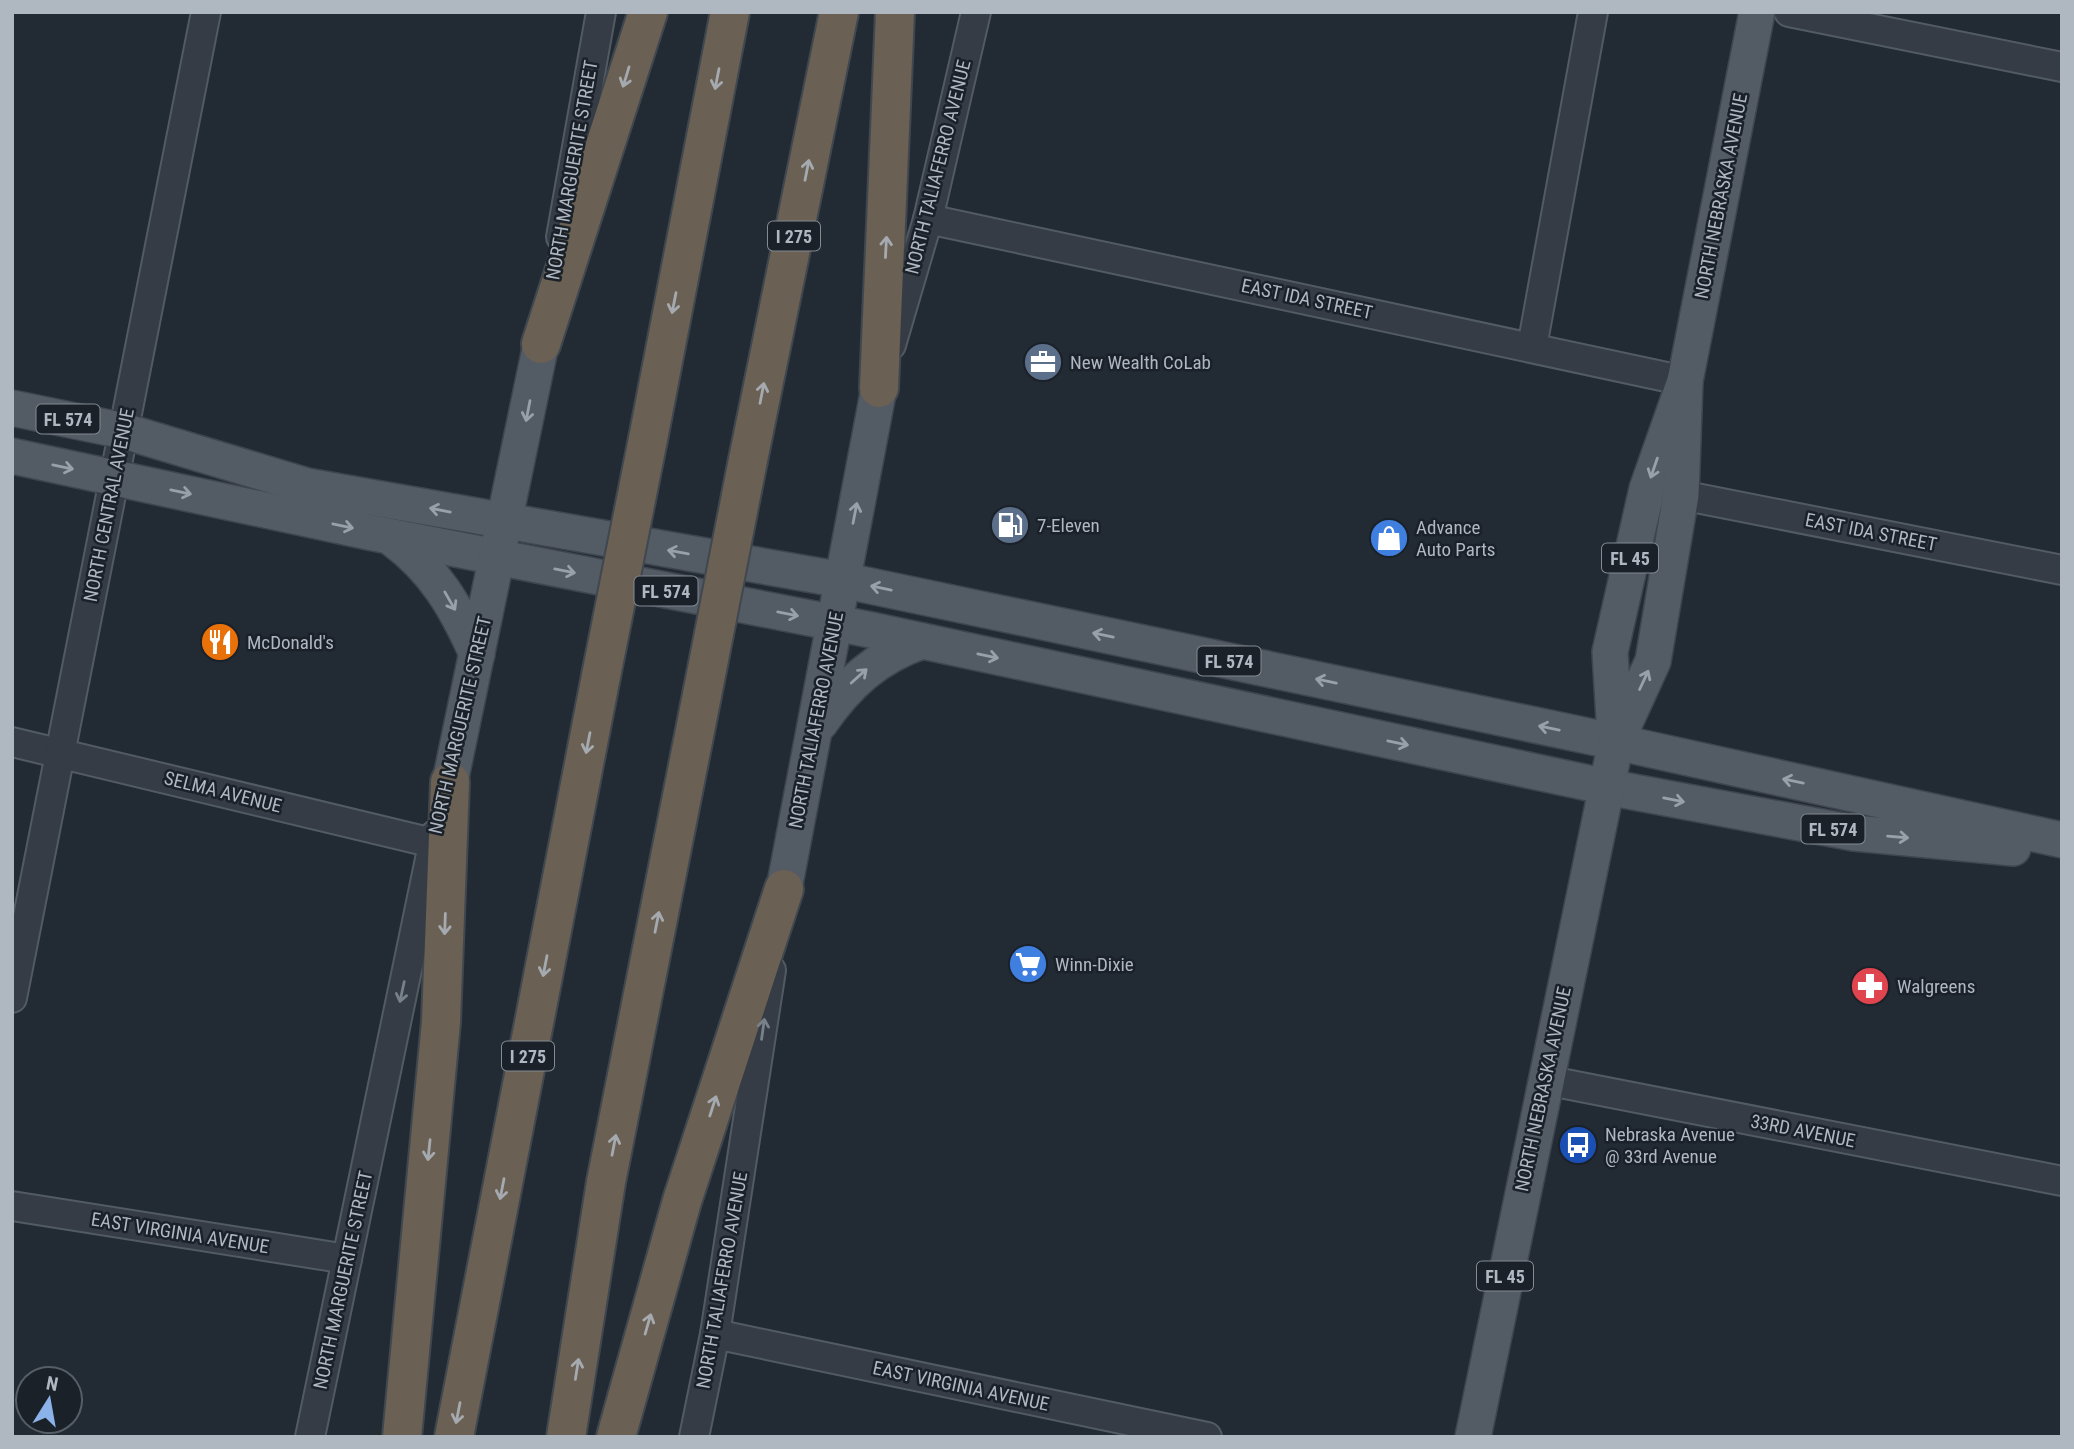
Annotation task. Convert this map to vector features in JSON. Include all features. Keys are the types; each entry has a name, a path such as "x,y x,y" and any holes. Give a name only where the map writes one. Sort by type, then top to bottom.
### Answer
{"highway":[{"path":"541,345 648,12"},
{"name":"I 275","path":"454,1437 730,12"},
{"name":"I 275","path":"566,1437 606,1182 839,12"},
{"path":"879,388 895,12"},
{"path":"402,1437 441,1022 450,782"},
{"path":"616,1437 682,1201 783,889"}],"main road":[{"name":"NORTH NEBRASKA AVENUE","path":"1616,742 1610,652 1647,489 1685,380 1757,12"},
{"name":"NORTH MARGUERITE STREET","path":"450,782 507,523 541,345"},
{"name":"NORTH NEBRASKA AVENUE","path":"1473,1437 1616,742 1653,661 1681,495 1685,380"},
{"name":"NORTH TALIAFERRO AVENUE","path":"783,889 816,729 879,388"},
{"name":"FL 574","path":"12,408 124,430 295,483 507,523 842,580 1616,742 2062,840"},
{"name":"FL 574","path":"12,456 498,558 922,641 1607,788 1854,833 2062,853"},
{"path":"387,535 422,563 441,585 477,654"},
{"path":"816,729 847,687 865,670 883,657 922,641"}],"street":[{"name":"NORTH CENTRAL AVENUE","path":"12,998 206,12"},
{"name":"NORTH MARGUERITE STREET","path":"541,345 601,12"},
{"name":"NORTH TALIAFERRO AVENUE","path":"879,388 928,219 976,12"},
{"path":"1532,347 1593,12"},
{"path":"1789,12 2062,68"},
{"name":"EAST IDA STREET","path":"928,219 1685,380"},
{"name":"EAST IDA STREET","path":"1681,495 2062,570"},
{"name":"SELMA AVENUE","path":"12,742 60,751 433,844"},
{"name":"NORTH MARGUERITE STREET","path":"310,1437 433,844 450,782"},
{"name":"NORTH TALIAFERRO AVENUE","path":"694,1437 715,1334 783,889"},
{"name":"33RD AVENUE","path":"1545,1080 2062,1181"},
{"name":"EAST VIRGINIA AVENUE","path":"12,1206 347,1259"},
{"name":"EAST VIRGINIA AVENUE","path":"715,1334 1207,1437"}],"place":[{"name":"New Wealth CoLab","path":"1043,362"},
{"name":"7-Eleven","path":"1010,525"},
{"name":"Advance Auto Parts","path":"1389,538"},
{"name":"McDonald's","path":"220,642"},
{"name":"Winn-Dixie","path":"1028,964"},
{"name":"Walgreens","path":"1870,986"},
{"name":"Nebraska Avenue @ 33rd Avenue","path":"1578,1145"}]}
